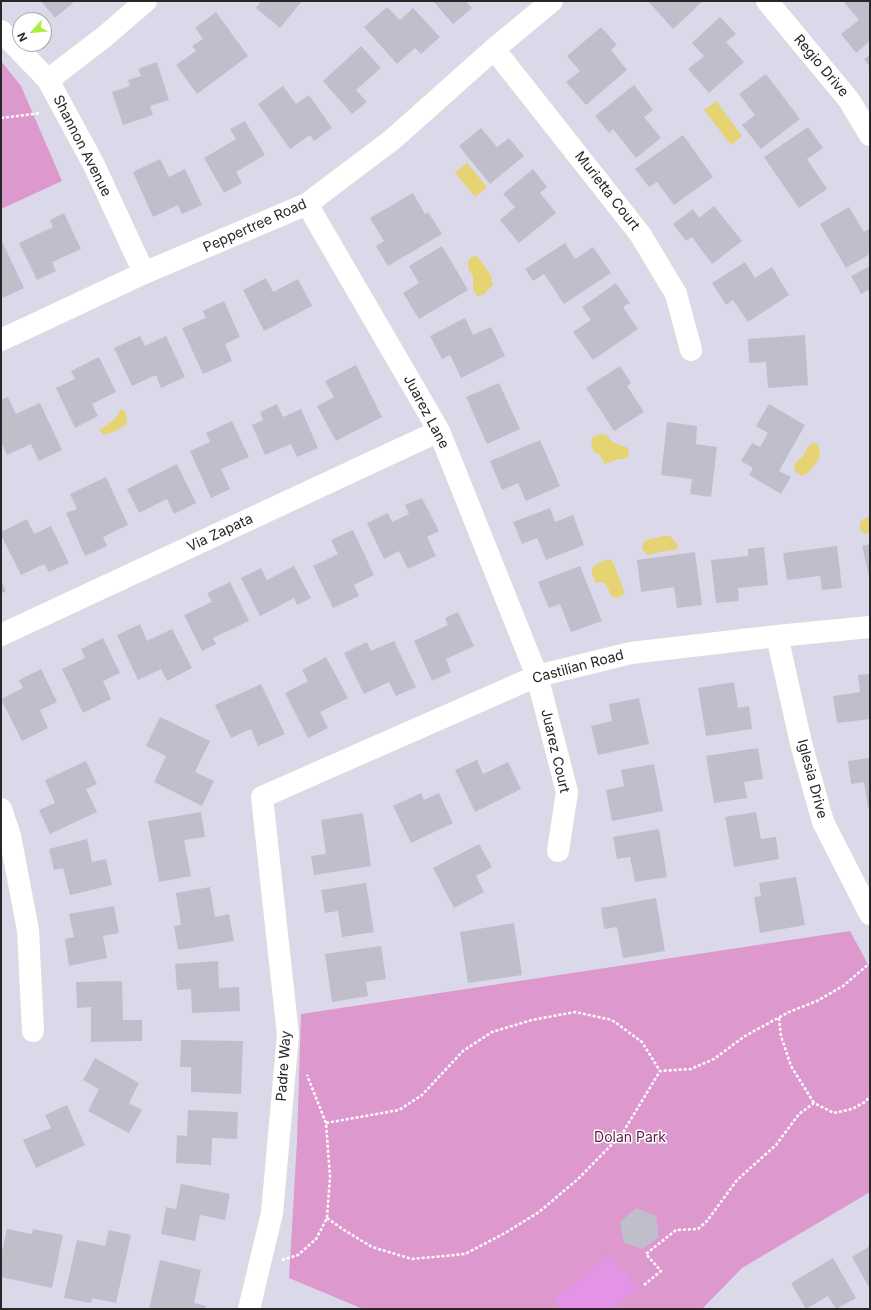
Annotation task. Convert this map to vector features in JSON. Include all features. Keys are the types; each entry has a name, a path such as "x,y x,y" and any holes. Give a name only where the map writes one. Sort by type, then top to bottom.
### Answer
{"street":[{"path":"48,80 104,37 146,1"},
{"name":"Peppertree Road","path":"1,340 144,273 307,204 393,139 494,49 552,1"},
{"name":"Regio Drive","path":"767,1 849,100 870,135"},
{"name":"Shannon Avenue","path":"1,31 48,80 94,166 144,273"},
{"name":"Murietta Court","path":"494,49 640,234 676,294 691,350"},
{"name":"Juarez Lane","path":"307,204 439,431 537,676"},
{"name":"Via Zapata","path":"1,635 439,431"},
{"name":"Castilian Road","path":"262,797 537,676 631,653 870,627"},
{"name":"Iglesia Drive","path":"777,636 802,743 823,822 870,914"},
{"name":"Juarez Court","path":"537,676 567,792 558,851"},
{"name":"Padre Way","path":"250,1309 272,1213 288,1035 262,797"},
{"path":"1,809 10,836 28,930 33,1031"}],"path":[{"path":"1,118 63,109"},
{"path":"660,1071 691,1069 714,1059 745,1036 790,1012 817,1001 843,986 870,963"},
{"path":"326,1123 399,1110 422,1095 463,1051 492,1032 532,1020 575,1012 612,1020 642,1042 660,1071"},
{"path":"779,1018 781,1036 791,1066 814,1103 834,1113 852,1109 865,1102 870,1096"},
{"path":"261,1261 282,1260 298,1256 316,1239 327,1218 330,1178 326,1123 306,1073 286,1051"},
{"path":"327,1218 372,1247 412,1259 465,1254 505,1233 539,1212 578,1179 622,1134 660,1071"},
{"path":"644,1285 661,1271 646,1254 676,1230 698,1229 708,1221 737,1180 776,1145 799,1114 814,1103"}],"green space":[{"path":"1,61 21,86 62,181 1,209"},
{"name":"Dolan Park","path":"850,931 870,968 870,1192 742,1268 702,1309 363,1309 289,1278 297,1141 301,1014"}],"shaded area":[{"path":"716,101 742,136 731,145 704,110"},
{"path":"467,163 487,187 475,197 455,173"},
{"path":"477,256 491,276 493,285 483,295 477,296 473,289 473,276 468,269 468,261 472,257"},
{"path":"121,409 126,413 127,423 115,431 104,435 99,430 114,420"},
{"path":"600,434 607,435 612,442 628,448 629,456 624,459 619,459 605,464 600,455 594,452 591,444 593,437"},
{"path":"812,443 818,444 820,452 819,459 808,473 802,476 796,472 794,466"},
{"path":"870,516 870,531 865,534 860,529 860,522"},
{"path":"664,536 670,536 676,542 678,549 648,555 642,549 643,542"},
{"path":"608,559 612,561 625,594 617,598 612,596 604,582 596,583 592,574 592,569 595,565"},
{"path":"610,1254 638,1288 613,1309 560,1309 553,1301"}],"building":[{"path":"41,1 75,1 55,18 52,12 50,12"},
{"path":"261,1 302,1 280,28 256,8"},
{"path":"433,1 466,1 472,8 453,24"},
{"path":"648,1 703,1 673,29"},
{"path":"843,1 870,1 870,41 856,53 841,34 859,20"},
{"path":"387,7 400,20 413,8 440,37 421,54 415,48 397,64 364,27"},
{"path":"216,12 248,56 197,94 176,65 196,51 192,46 203,39 195,28"},
{"path":"720,17 736,34 726,42 744,62 709,93 688,69 704,56 692,43"},
{"path":"601,27 617,45 611,50 627,70 586,105 566,82 580,71 567,56"},
{"path":"361,46 381,68 356,90 367,102 352,114 323,81"},
{"path":"870,55 870,67 864,59"},
{"path":"157,62 169,100 150,106 153,115 123,125 112,92 130,86 128,80 141,76 138,69"},
{"path":"766,74 800,119 761,149 742,125 755,115 739,94"},
{"path":"634,85 653,110 644,117 661,138 636,158 613,129 609,133 595,116"},
{"path":"283,86 296,104 309,95 332,128 314,141 310,135 290,149 258,104"},
{"path":"245,121 265,155 236,172 242,183 224,193 204,158 236,139 230,129"},
{"path":"808,127 823,148 807,159 827,189 799,208 764,157"},
{"path":"481,128 497,147 509,138 524,156 490,184 459,146"},
{"path":"683,135 713,177 674,205 657,182 649,187 635,169"},
{"path":"160,159 169,177 185,169 202,205 182,214 178,205 153,217 133,172"},
{"path":"533,169 547,187 540,193 556,213 519,243 500,220 515,207 503,194"},
{"path":"413,193 425,214 428,212 442,234 388,266 376,246 384,241 370,218"},
{"path":"714,206 742,241 712,264 692,237 686,241 673,224 693,209 699,218"},
{"path":"849,207 864,232 870,228 870,254 846,268 820,224"},
{"path":"64,213 81,249 52,262 56,271 37,280 19,243 53,227 50,220"},
{"path":"1,239 24,288 3,298 1,293"},
{"path":"565,243 575,259 593,247 611,273 564,304 544,274 533,281 525,269"},
{"path":"442,246 468,290 419,319 403,293 419,283 409,266"},
{"path":"745,262 755,278 772,267 789,295 748,322 733,300 726,305 712,283"},
{"path":"870,266 870,293 868,290 861,294 851,276"},
{"path":"266,278 273,292 298,279 312,306 264,331 243,290"},
{"path":"616,283 630,303 623,307 638,329 593,360 573,332 591,320 582,307"},
{"path":"224,301 240,337 225,344 232,361 203,374 182,328 206,318 203,311"},
{"path":"465,318 473,335 491,327 505,356 461,378 450,355 442,359 430,336"},
{"path":"805,335 808,385 768,388 766,362 749,363 748,339"},
{"path":"140,336 145,346 166,336 185,377 161,388 156,375 132,386 114,348"},
{"path":"99,357 116,392 92,404 98,416 75,428 56,388 75,379 71,371"},
{"path":"356,365 382,417 336,441 317,406 334,397 325,381"},
{"path":"620,366 631,383 627,386 644,412 614,431 586,388"},
{"path":"499,383 520,429 487,444 466,397"},
{"path":"8,397 16,414 40,403 62,450 39,461 31,444 7,455 1,442 1,400"},
{"path":"277,404 283,417 301,409 318,448 297,457 291,444 265,455 252,425 263,420 260,412"},
{"path":"769,404 805,425 779,471 791,477 781,494 749,475 753,468 741,461 752,443 760,447 768,433 756,426"},
{"path":"232,421 249,457 221,469 230,489 211,498 190,451 210,442 206,433"},
{"path":"667,422 697,426 696,444 717,447 711,497 690,494 692,479 661,475"},
{"path":"540,440 560,486 526,501 518,483 502,490 490,461"},
{"path":"177,464 196,503 174,514 167,499 139,513 127,489"},
{"path":"106,477 128,525 103,537 107,546 85,556 66,513 77,509 70,494"},
{"path":"422,498 439,531 427,537 436,556 408,569 399,551 384,559 367,523 388,513 392,522 409,514 405,505"},
{"path":"550,508 555,522 573,515 584,545 546,560 537,538 522,544 513,522"},
{"path":"27,519 34,534 51,526 69,563 49,572 44,564 21,575 1,535 1,532"},
{"path":"353,530 374,575 354,585 359,596 333,608 313,566 338,554 331,540"},
{"path":"870,544 870,576 869,576 862,546"},
{"path":"837,546 842,588 822,590 820,576 787,580 783,553"},
{"path":"764,547 768,585 738,588 739,601 716,603 711,560 748,556 748,549"},
{"path":"695,552 702,605 677,608 674,587 641,592 637,560"},
{"path":"294,566 311,598 297,605 294,598 260,616 241,578 261,568 267,580"},
{"path":"580,566 602,621 571,632 560,604 549,608 538,582"},
{"path":"1,581 6,591 1,594"},
{"path":"230,582 249,621 213,638 216,644 202,651 184,615 212,602 207,593"},
{"path":"458,612 474,646 446,659 451,672 432,681 414,641 448,625 445,618"},
{"path":"140,624 147,641 172,629 192,668 167,681 161,669 138,680 117,635"},
{"path":"103,638 120,673 103,681 111,699 83,713 62,669 85,658 81,649"},
{"path":"394,641 416,687 396,696 389,682 364,694 344,653 367,642 371,651"},
{"path":"326,657 348,698 320,712 328,728 308,738 285,693 308,681 302,670"},
{"path":"41,669 57,702 40,710 48,728 22,741 1,699 23,688 19,680"},
{"path":"870,674 870,719 837,723 833,696 860,692 858,675"},
{"path":"734,682 738,708 749,706 752,729 706,736 698,688"},
{"path":"261,684 285,734 258,746 251,729 231,738 215,705"},
{"path":"639,698 649,744 598,755 591,726 612,721 609,704"},
{"path":"160,717 210,741 195,772 214,781 202,806 154,782 166,756 146,746"},
{"path":"758,748 763,779 744,782 747,798 714,803 706,756"},
{"path":"870,758 870,807 868,808 864,782 851,784 848,761"},
{"path":"477,760 483,774 508,762 521,789 475,812 455,770"},
{"path":"86,761 97,784 86,789 97,812 50,834 39,810 55,803 45,780"},
{"path":"654,764 663,811 612,821 606,790 624,786 621,770"},
{"path":"421,793 424,800 439,793 453,823 411,843 393,806"},
{"path":"201,812 205,837 184,840 191,876 159,882 148,821"},
{"path":"756,812 761,839 776,837 779,859 734,867 725,817"},
{"path":"363,813 371,866 314,875 311,856 326,854 321,820"},
{"path":"659,829 667,877 635,882 630,857 617,859 613,837"},
{"path":"87,839 92,862 106,859 112,885 70,895 63,868 54,870 49,849"},
{"path":"479,844 492,867 476,876 484,892 454,908 433,868"},
{"path":"796,877 805,925 760,933 754,897 761,896 759,883"},
{"path":"366,883 374,932 342,937 338,911 325,913 321,890"},
{"path":"210,887 215,917 229,914 234,941 178,950 174,926 181,925 176,893"},
{"path":"656,898 665,951 623,958 617,927 604,929 601,908"},
{"path":"114,906 119,933 103,936 107,958 69,966 65,939 74,937 69,914"},
{"path":"514,923 522,975 468,983 460,932"},
{"path":"381,946 386,979 366,982 368,996 332,1002 325,954"},
{"path":"218,961 219,988 239,987 240,1011 192,1013 191,989 177,990 175,964"},
{"path":"122,981 123,1020 142,1020 142,1041 91,1042 91,1007 77,1008 76,982"},
{"path":"181,1040 243,1041 241,1094 191,1092 191,1067 180,1067"},
{"path":"95,1058 139,1083 129,1103 142,1110 129,1133 88,1111 99,1089 83,1080"},
{"path":"67,1105 85,1145 36,1168 23,1140 51,1128 45,1115"},
{"path":"188,1110 238,1112 237,1139 212,1138 211,1165 176,1163 177,1135 187,1136"},
{"path":"181,1184 230,1194 225,1220 200,1215 195,1241 161,1234 166,1207 176,1209"},
{"path":"636,1208 656,1216 659,1237 643,1249 624,1243 620,1222"},
{"path":"7,1229 32,1234 33,1229 63,1235 52,1288 1,1277 1,1256"},
{"path":"109,1230 131,1235 116,1303 92,1298 91,1303 64,1298 77,1240 105,1246"},
{"path":"870,1246 870,1289 852,1257"},
{"path":"833,1258 856,1298 836,1309 828,1296 806,1309 791,1283"},
{"path":"160,1260 201,1270 194,1303 206,1306 205,1309 149,1309"}]}
